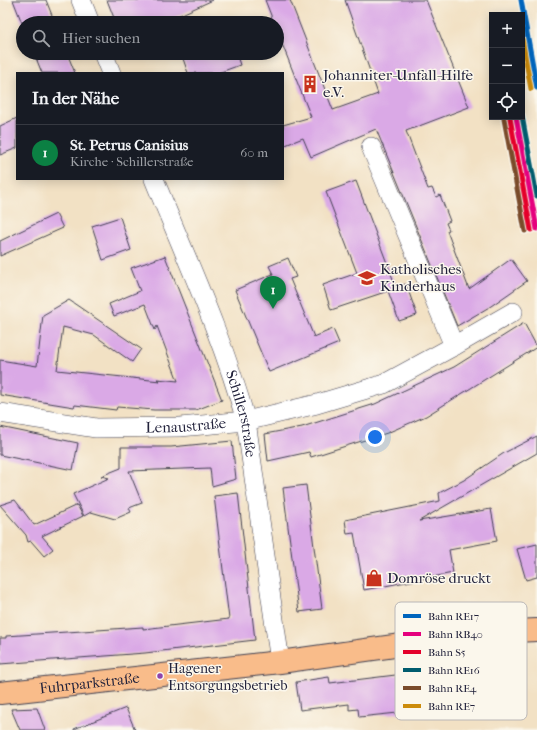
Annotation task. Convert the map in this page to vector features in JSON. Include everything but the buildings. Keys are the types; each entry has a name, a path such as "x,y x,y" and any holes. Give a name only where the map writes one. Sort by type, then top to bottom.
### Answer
{"main road":[{"name":"Fuhrparkstraße","path":"527,630 537,630"},
{"name":"Fuhrparkstraße","path":"0,693 280,662 395,646"}],"street":[{"path":"81,0 87,16"},
{"path":"106,60 111,72"},
{"path":"372,147 454,346"},
{"name":"Schillerstraße","path":"154,180 212,322 237,389 246,421 280,662"},
{"name":"Lenaustraße","path":"0,413 96,428 180,427 246,421 317,404 384,384 513,312"}],"rail line":[{"name":"RE17","path":"521,0 537,88"},
{"name":"RE7","path":"524,48 531,89"},
{"name":"RE4","path":"504,120 525,231"},
{"name":"S5","path":"510,120 531,230"},
{"name":"RB40","path":"517,120 537,229"},
{"name":"RE16","path":"523,120 537,196"}],"place":[{"name":"Johanniter-Unfall-Hilfe e.V.","path":"310,84"},
{"name":"Katholisches Kinderhaus","path":"367,278"},
{"name":"St. Petrus Canisius","path":"273,309"},
{"name":"Domröse druckt","path":"374,578"},
{"name":"Hagener Entsorgungsbetrieb","path":"160,676"}]}
